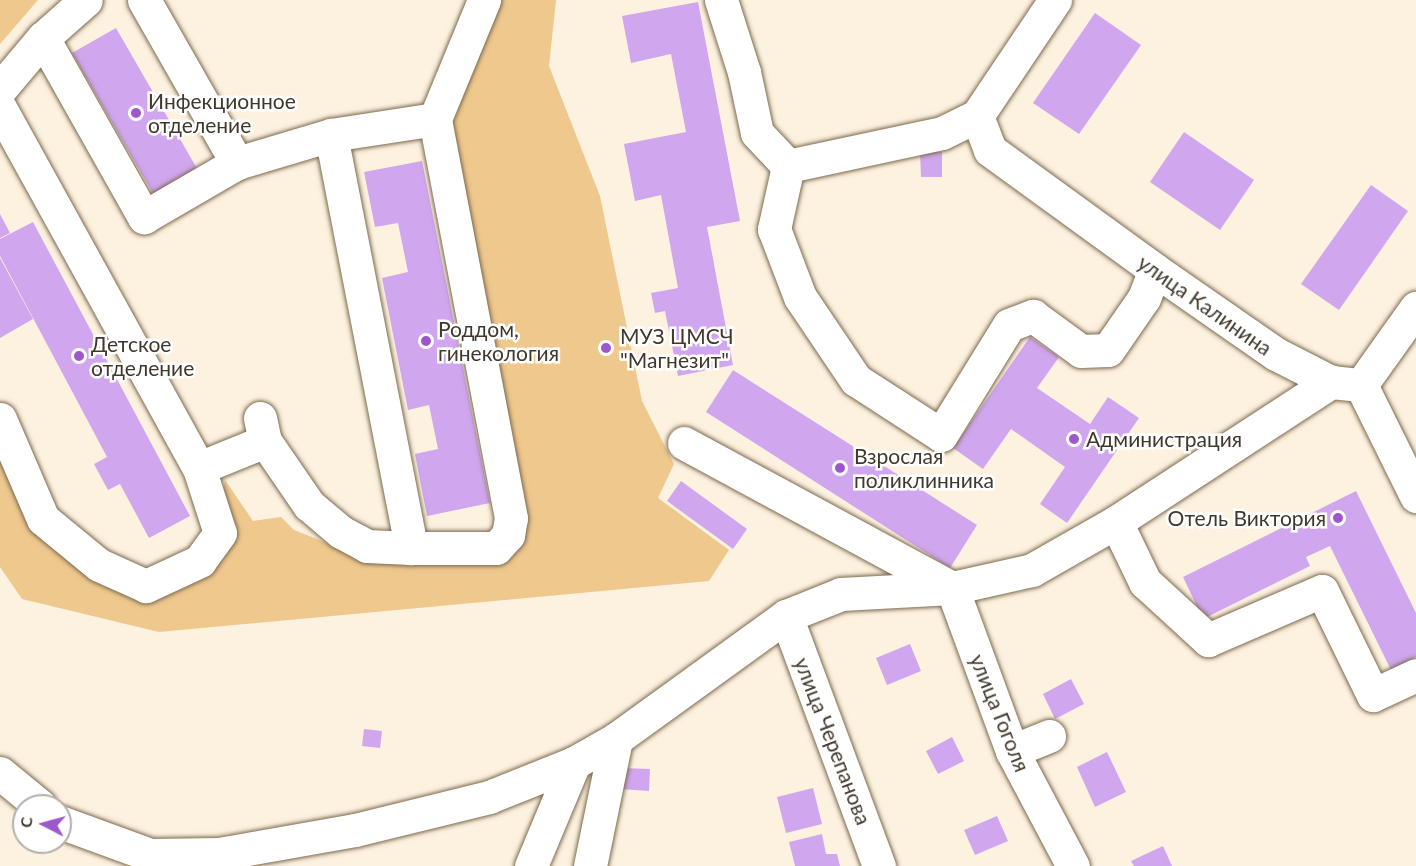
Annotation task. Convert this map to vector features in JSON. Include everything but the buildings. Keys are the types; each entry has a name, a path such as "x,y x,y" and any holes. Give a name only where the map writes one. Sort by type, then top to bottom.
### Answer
{"street":[{"path":"0,89 43,38 86,0"},
{"path":"144,0 237,163"},
{"path":"199,468 262,430 309,504 341,532 367,546 411,549 496,548 508,535 511,518 435,119 484,0"},
{"path":"721,0 744,72 757,133 788,166"},
{"path":"788,166 942,133 977,116 1055,0"},
{"path":"43,38 144,217 237,163 331,135 435,119"},
{"path":"0,108 199,468 220,533 200,561 146,586 99,566 43,519 0,419"},
{"name":"улица Калинина","path":"977,116 990,150 1155,270 1276,354 1346,384"},
{"path":"331,135 411,549"},
{"path":"788,166 774,229 800,297 856,380 940,435 1009,325 1033,316 1081,351 1108,350 1144,298 1155,270"},
{"path":"72,826 150,855 217,860 356,830 478,800 574,763 616,739 786,616 841,594 952,588 1032,570 1346,384 1416,308"},
{"path":"1346,384 1416,496"},
{"path":"684,443 952,588"},
{"path":"1116,522 1145,582 1208,640 1322,591 1373,695 1416,675"},
{"name":"улица Гоголя","path":"952,588 1012,751 1073,866"},
{"name":"улица Черепанова","path":"786,616 879,866"},
{"path":"1012,751 1049,736"},
{"path":"590,866 616,739"},
{"path":"531,866 574,763"},
{"path":"0,773 25,794"}],"shaded area":[{"path":"0,0 38,0 0,44"},
{"path":"496,0 556,0 549,66 600,196 642,401 674,464 658,498 729,550 709,581 159,632 22,599 0,567 0,458 151,596 226,551 238,533 223,493 225,480 253,521 281,517 294,530 365,558 499,564 513,556 519,538 448,123"}],"place":[{"name":"Инфекционное отделение","path":"136,113"},
{"name":"Роддом, гинекология","path":"426,341"},
{"name":"МУЗ ЦМСЧ \"Магнезит\"","path":"606,348"},
{"name":"Детское отделение","path":"79,356"},
{"name":"Администрация","path":"1074,439"},
{"name":"Взрослая поликлинника","path":"840,468"},
{"name":"Отель Виктория","path":"1338,518"}]}
